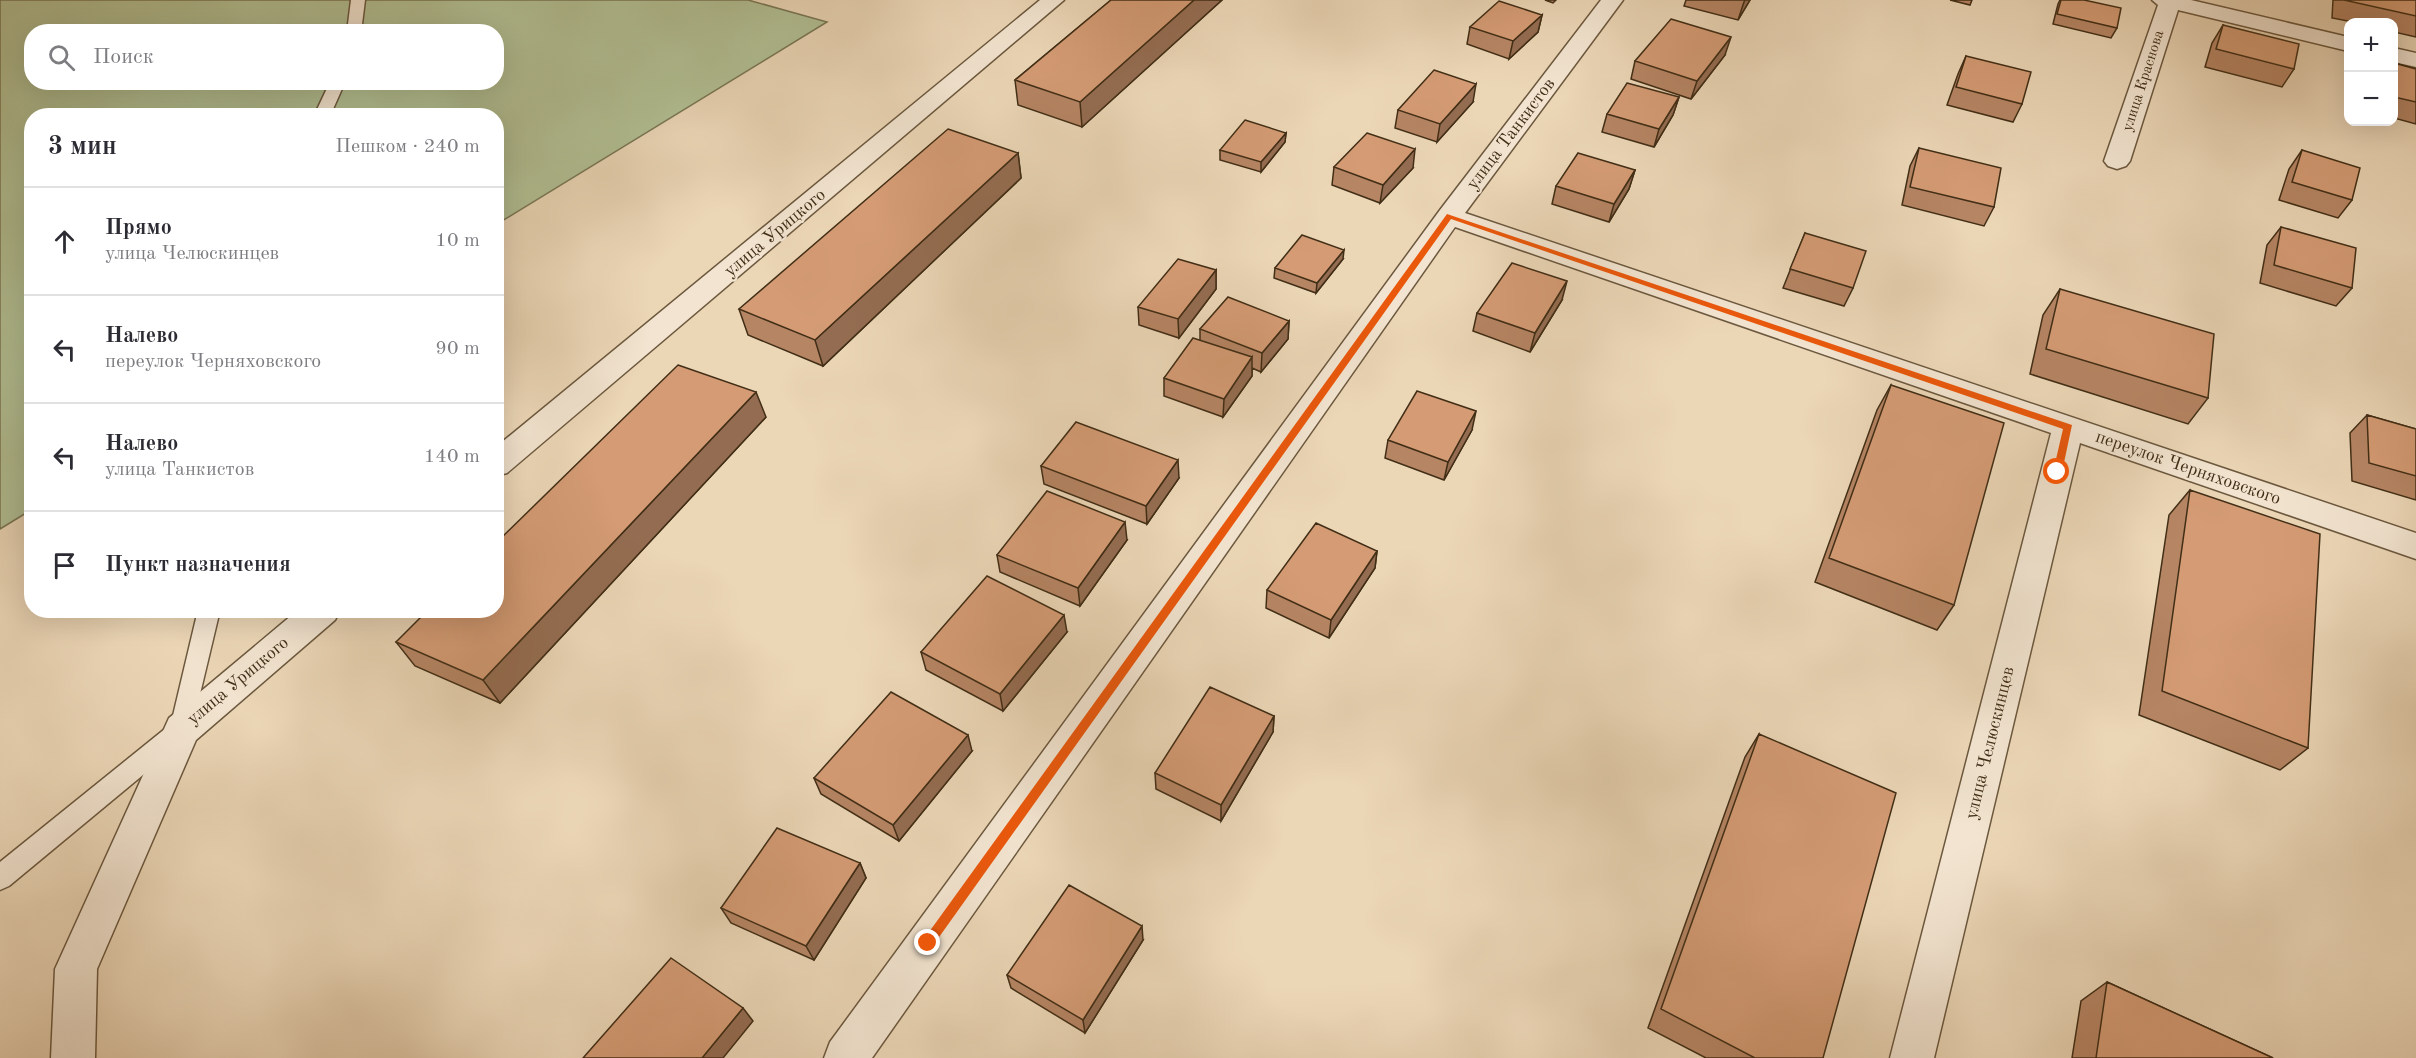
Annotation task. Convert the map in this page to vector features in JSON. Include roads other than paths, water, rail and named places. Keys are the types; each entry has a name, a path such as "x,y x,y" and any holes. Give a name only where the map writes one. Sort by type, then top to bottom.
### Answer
{"street":[{"name":"улица Урицкого","path":"504,458 1053,0"},
{"name":"улица Танкистов","path":"846,1058 1449,216 1612,0"},
{"name":"улица Краснова","path":"2117,161 2167,1 2344,43"},
{"path":"2398,56 2416,60"},
{"name":"переулок Черняховского","path":"1449,216 2416,546"},
{"name":"улица Челюскинцев","path":"1912,1058 2068,427"},
{"name":"улица Урицкого","path":"182,729 314,618"},
{"path":"73,1058 75,969 182,729"}],"lane":[{"path":"355,24 358,0"},
{"path":"326,108 334,90"},
{"path":"0,878 182,729 207,618"}]}
